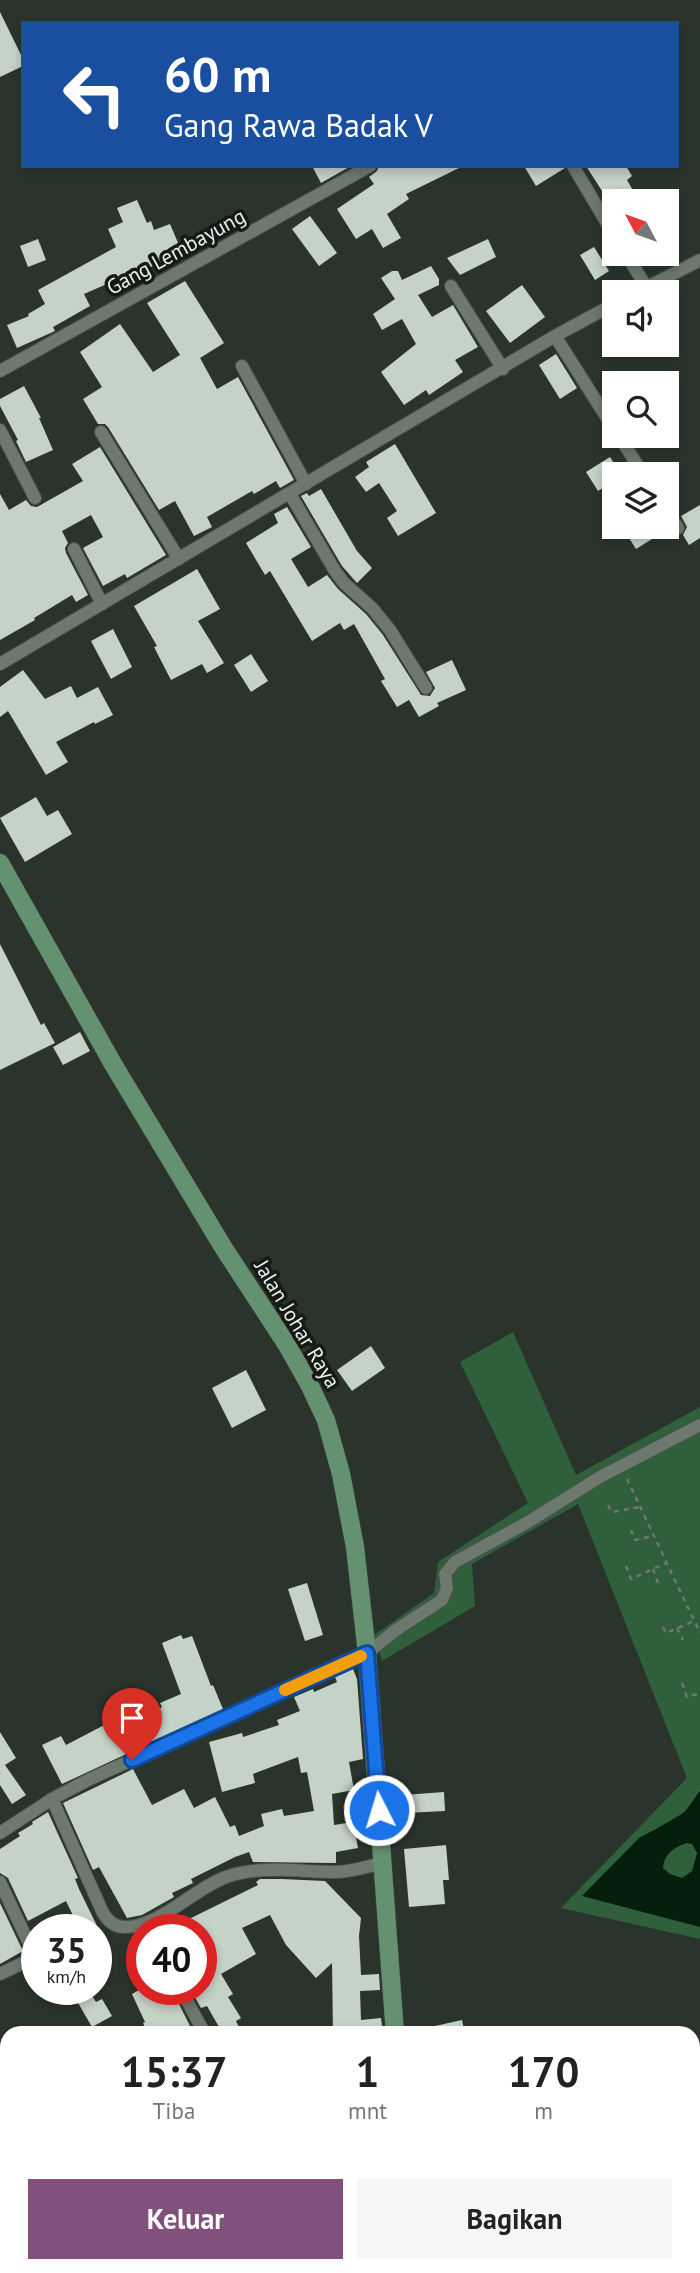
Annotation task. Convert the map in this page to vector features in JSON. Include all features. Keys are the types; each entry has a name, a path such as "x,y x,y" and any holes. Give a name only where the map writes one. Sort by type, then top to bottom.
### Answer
{"street":[{"name":"Gang Lembayung","path":"0,372 366,168"},
{"path":"574,168 602,214"},
{"path":"662,280 700,260"},
{"path":"451,286 503,369"},
{"path":"0,664 602,311"},
{"path":"555,336 602,410"},
{"path":"243,366 306,484"},
{"path":"0,430 35,498"},
{"path":"101,432 179,559"},
{"path":"290,494 335,571 390,630 426,688"},
{"path":"74,549 102,604"},
{"name":"Jalan Johar Raya","path":"0,863 113,1064 223,1247 287,1345 326,1420 341,1474 355,1547 367,1653 395,2026"},
{"path":"0,1833 52,1799 90,1779 367,1653 442,1600 447,1588 445,1574 455,1562 621,1466 700,1425"},
{"path":"52,1799 107,1919 112,1924 126,1927"},
{"path":"165,1914 208,1885 230,1875 261,1871 340,1872 383,1863"},
{"path":"0,1882 33,1952 27,1961 0,1974"},
{"path":"189,2005 201,2026"}],"path":[{"path":"621,1466 700,1633"},
{"path":"608,1505 612,1512 640,1507"},
{"path":"631,1530 635,1540 654,1535"},
{"path":"626,1566 631,1579 667,1563"},
{"path":"653,1569 658,1583"},
{"path":"663,1627 666,1633 694,1620"},
{"path":"677,1629 683,1640"},
{"path":"682,1684 687,1697 700,1693"}],"green space":[{"path":"513,1332 576,1475 700,1407 700,1939 561,1908 687,1778 578,1504 472,1564 475,1606 382,1661 374,1635 434,1593 438,1562 528,1503 460,1362"}],"shaded area":[{"path":"700,1791 700,1927 582,1896 639,1838 683,1813","holes":["687,1843 692,1844 697,1853 692,1871 682,1878 663,1868 670,1852"]}],"building":[{"path":"0,12 21,55 21,67 0,77"},
{"path":"313,168 347,168 321,183"},
{"path":"378,168 459,168 406,194 409,199 387,214 401,238 383,248 372,229 356,239 337,209 374,184 369,177"},
{"path":"525,168 565,168 536,186"},
{"path":"587,168 627,168 632,176 627,180 632,189 602,191"},
{"path":"137,200 147,223 151,221 154,230 170,224 185,259 172,265 169,259 132,275 136,283 120,290 116,280 84,294 90,306 53,327 55,331 17,348 7,325 29,316 28,314 45,304 38,290 116,247 108,229 123,222 117,208"},
{"path":"310,216 337,253 319,266 292,229"},
{"path":"38,239 46,260 28,267 20,246"},
{"path":"488,239 496,257 460,275 447,258"},
{"path":"594,247 602,260 602,266 606,266 609,271 595,280 580,255"},
{"path":"431,266 439,279 439,285 418,295 432,317 453,305 478,347 455,360 463,372 429,395 426,390 404,405 381,372 416,344 402,319 382,330 373,314 395,299 381,278 392,271 398,271 402,280"},
{"path":"185,281 224,343 200,358 217,389 238,377 294,480 280,488 276,481 254,494 252,491 207,517 212,527 194,536 175,501 159,510 108,427 98,424 83,399 102,387 80,352 120,324 153,372 180,355 147,303"},
{"path":"522,285 545,317 510,343 486,311"},
{"path":"556,354 577,388 560,399 539,365"},
{"path":"24,386 41,418 53,450 26,462 0,406 0,399"},
{"path":"395,444 436,513 398,536 387,518 397,511 379,483 366,492 355,477 369,467 366,462"},
{"path":"100,447 166,555 127,578 125,574 103,586 83,548 103,537 91,515 62,531 68,543 66,553 88,595 76,602 72,595 0,640 0,494 9,510 26,500 31,506 37,507 83,481 72,464"},
{"path":"602,462 602,488 598,491 586,472"},
{"path":"321,489 357,551 372,568 357,583 342,566 301,496 307,493 309,496"},
{"path":"700,505 700,538 689,545 683,535 687,527 681,516"},
{"path":"287,507 311,547 291,559 308,587 327,575 383,635 421,695 430,696 435,688 426,672 452,660 466,690 437,703 439,706 419,717 409,700 397,707 381,681 385,679 354,624 344,630 340,623 312,641 270,571 265,575 246,543 278,523 274,514"},
{"path":"630,539 652,539 636,549"},
{"path":"197,569 220,609 198,621 224,663 207,673 202,664 171,680 154,647 157,646 134,606"},
{"path":"113,629 132,667 111,679 91,641"},
{"path":"251,654 268,681 251,692 234,665"},
{"path":"23,670 45,699 71,686 77,698 98,687 113,715 56,742 68,762 46,775 8,711 0,717 0,687"},
{"path":"36,797 47,816 58,810 72,834 25,862 0,818"},
{"path":"0,944 41,1025 44,1023 55,1043 0,1070"},
{"path":"80,1032 90,1051 63,1065 53,1047"},
{"path":"371,1346 385,1368 352,1391 337,1370"},
{"path":"246,1370 266,1410 232,1428 212,1388"},
{"path":"307,1583 323,1635 305,1641 288,1589"},
{"path":"181,1635 183,1639 192,1636 223,1709 62,1784 42,1745 61,1736 66,1745 112,1721 116,1729 162,1707 160,1703 181,1694 162,1643"},
{"path":"353,1669 357,1679 363,1759 349,1762 354,1790 332,1794 334,1825 353,1822 358,1848 336,1852 336,1863 253,1862 249,1852 191,1879 193,1883 172,1893 174,1897 144,1914 126,1914 126,1916 99,1867 93,1870 63,1803 133,1769 152,1805 184,1789 194,1808 215,1797 230,1827 235,1825 239,1836 264,1826 261,1814 282,1809 284,1816 314,1811 307,1772 301,1773 298,1757 253,1774 255,1783 222,1792 209,1742 242,1733 243,1737 279,1725 277,1720 300,1711 294,1697 337,1682 335,1677"},
{"path":"0,1732 16,1758 5,1765 26,1795 12,1804 0,1785"},
{"path":"444,1792 445,1811 405,1813 404,1795"},
{"path":"48,1812 91,1914 72,1914 66,1901 41,1914 25,1914 8,1878 0,1873 0,1849 20,1836 18,1833 33,1824 32,1822"},
{"path":"446,1845 449,1880 443,1880 445,1904 409,1907 404,1849"},
{"path":"260,1879 325,1881 361,1918 361,1975 379,1974 380,1990 360,1991 361,2020 381,2018 382,2026 333,2026 332,1963 316,1978 286,1945 270,1915 242,1928 256,1954 221,1974 233,1994 228,1997 241,2018 236,2021 238,2026 218,2026 207,2006 201,2008 199,2005 217,2005 217,1914 199,1914 258,1885 256,1882"},
{"path":"0,1903 21,1952 0,1964"},
{"path":"79,2005 106,2005 112,2016 91,2026"},
{"path":"137,2005 180,2005 190,2026 144,2026"},
{"path":"462,2020 463,2026 435,2026"}],"slow traffic":[{"path":"285,1690 361,1656"}],"route":[{"path":"132,1760 367,1653 379,1810"}]}
